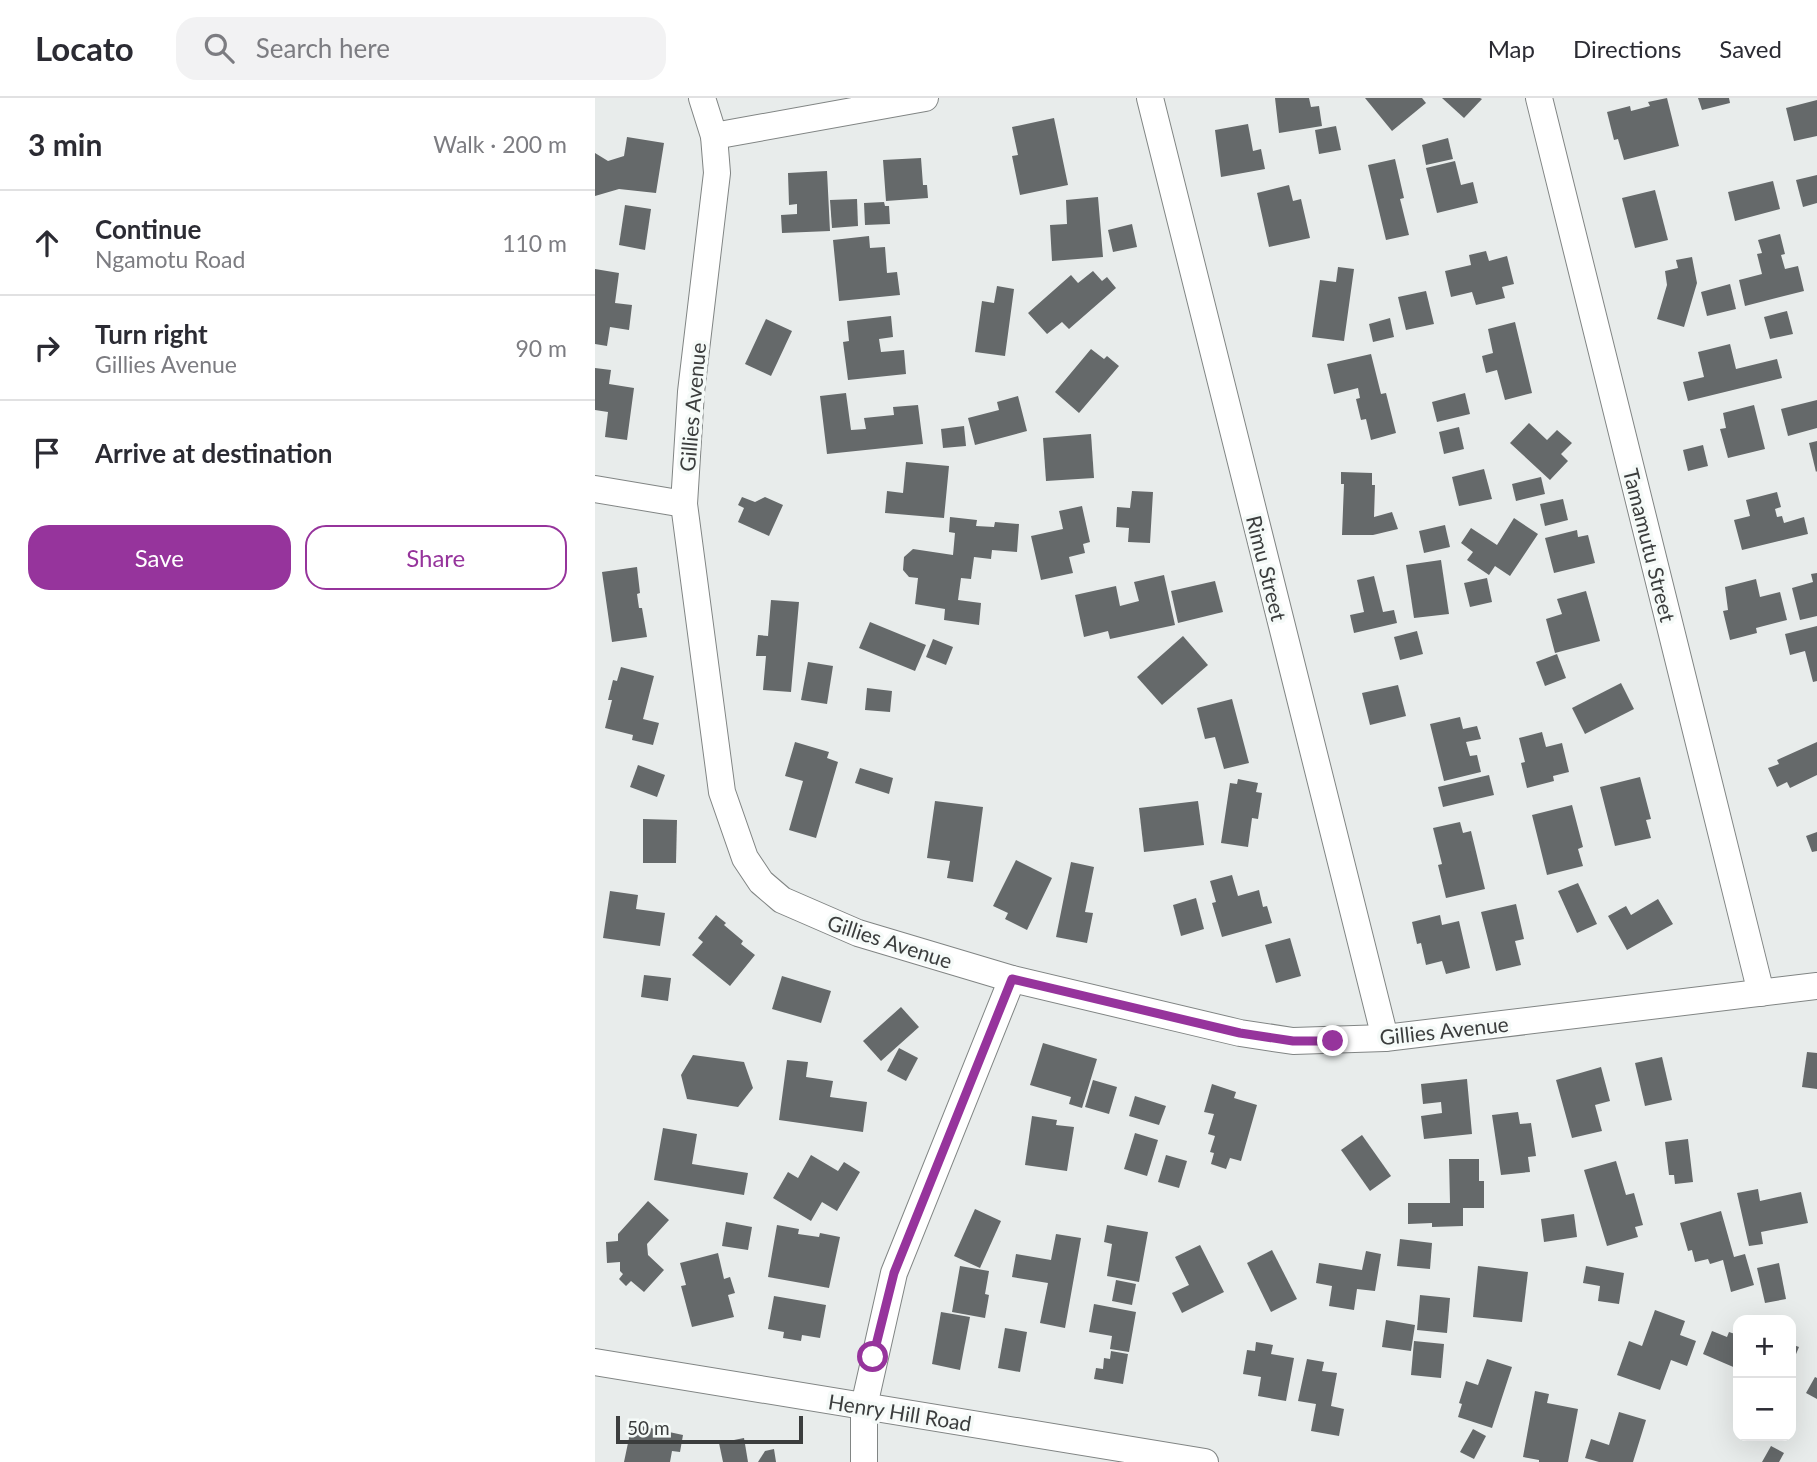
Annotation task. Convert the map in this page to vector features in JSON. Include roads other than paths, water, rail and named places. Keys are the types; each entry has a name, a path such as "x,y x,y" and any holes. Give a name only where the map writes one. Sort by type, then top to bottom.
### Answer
{"street":[{"name":"Gillies Avenue","path":"702,98 714,136 717,173 690,405 684,504 722,792 745,858 761,882 782,900 858,933 1012,979 1240,1033 1293,1041 1385,1038 1817,986"},
{"path":"714,136 925,98"},
{"name":"Rimu Street","path":"1150,98 1385,1038"},
{"name":"Tamamutu Street","path":"1539,98 1761,993"},
{"path":"595,489 684,504"},
{"path":"864,1462 864,1406 894,1273 1012,979"},
{"name":"Henry Hill Road","path":"595,1362 1205,1462"}]}
